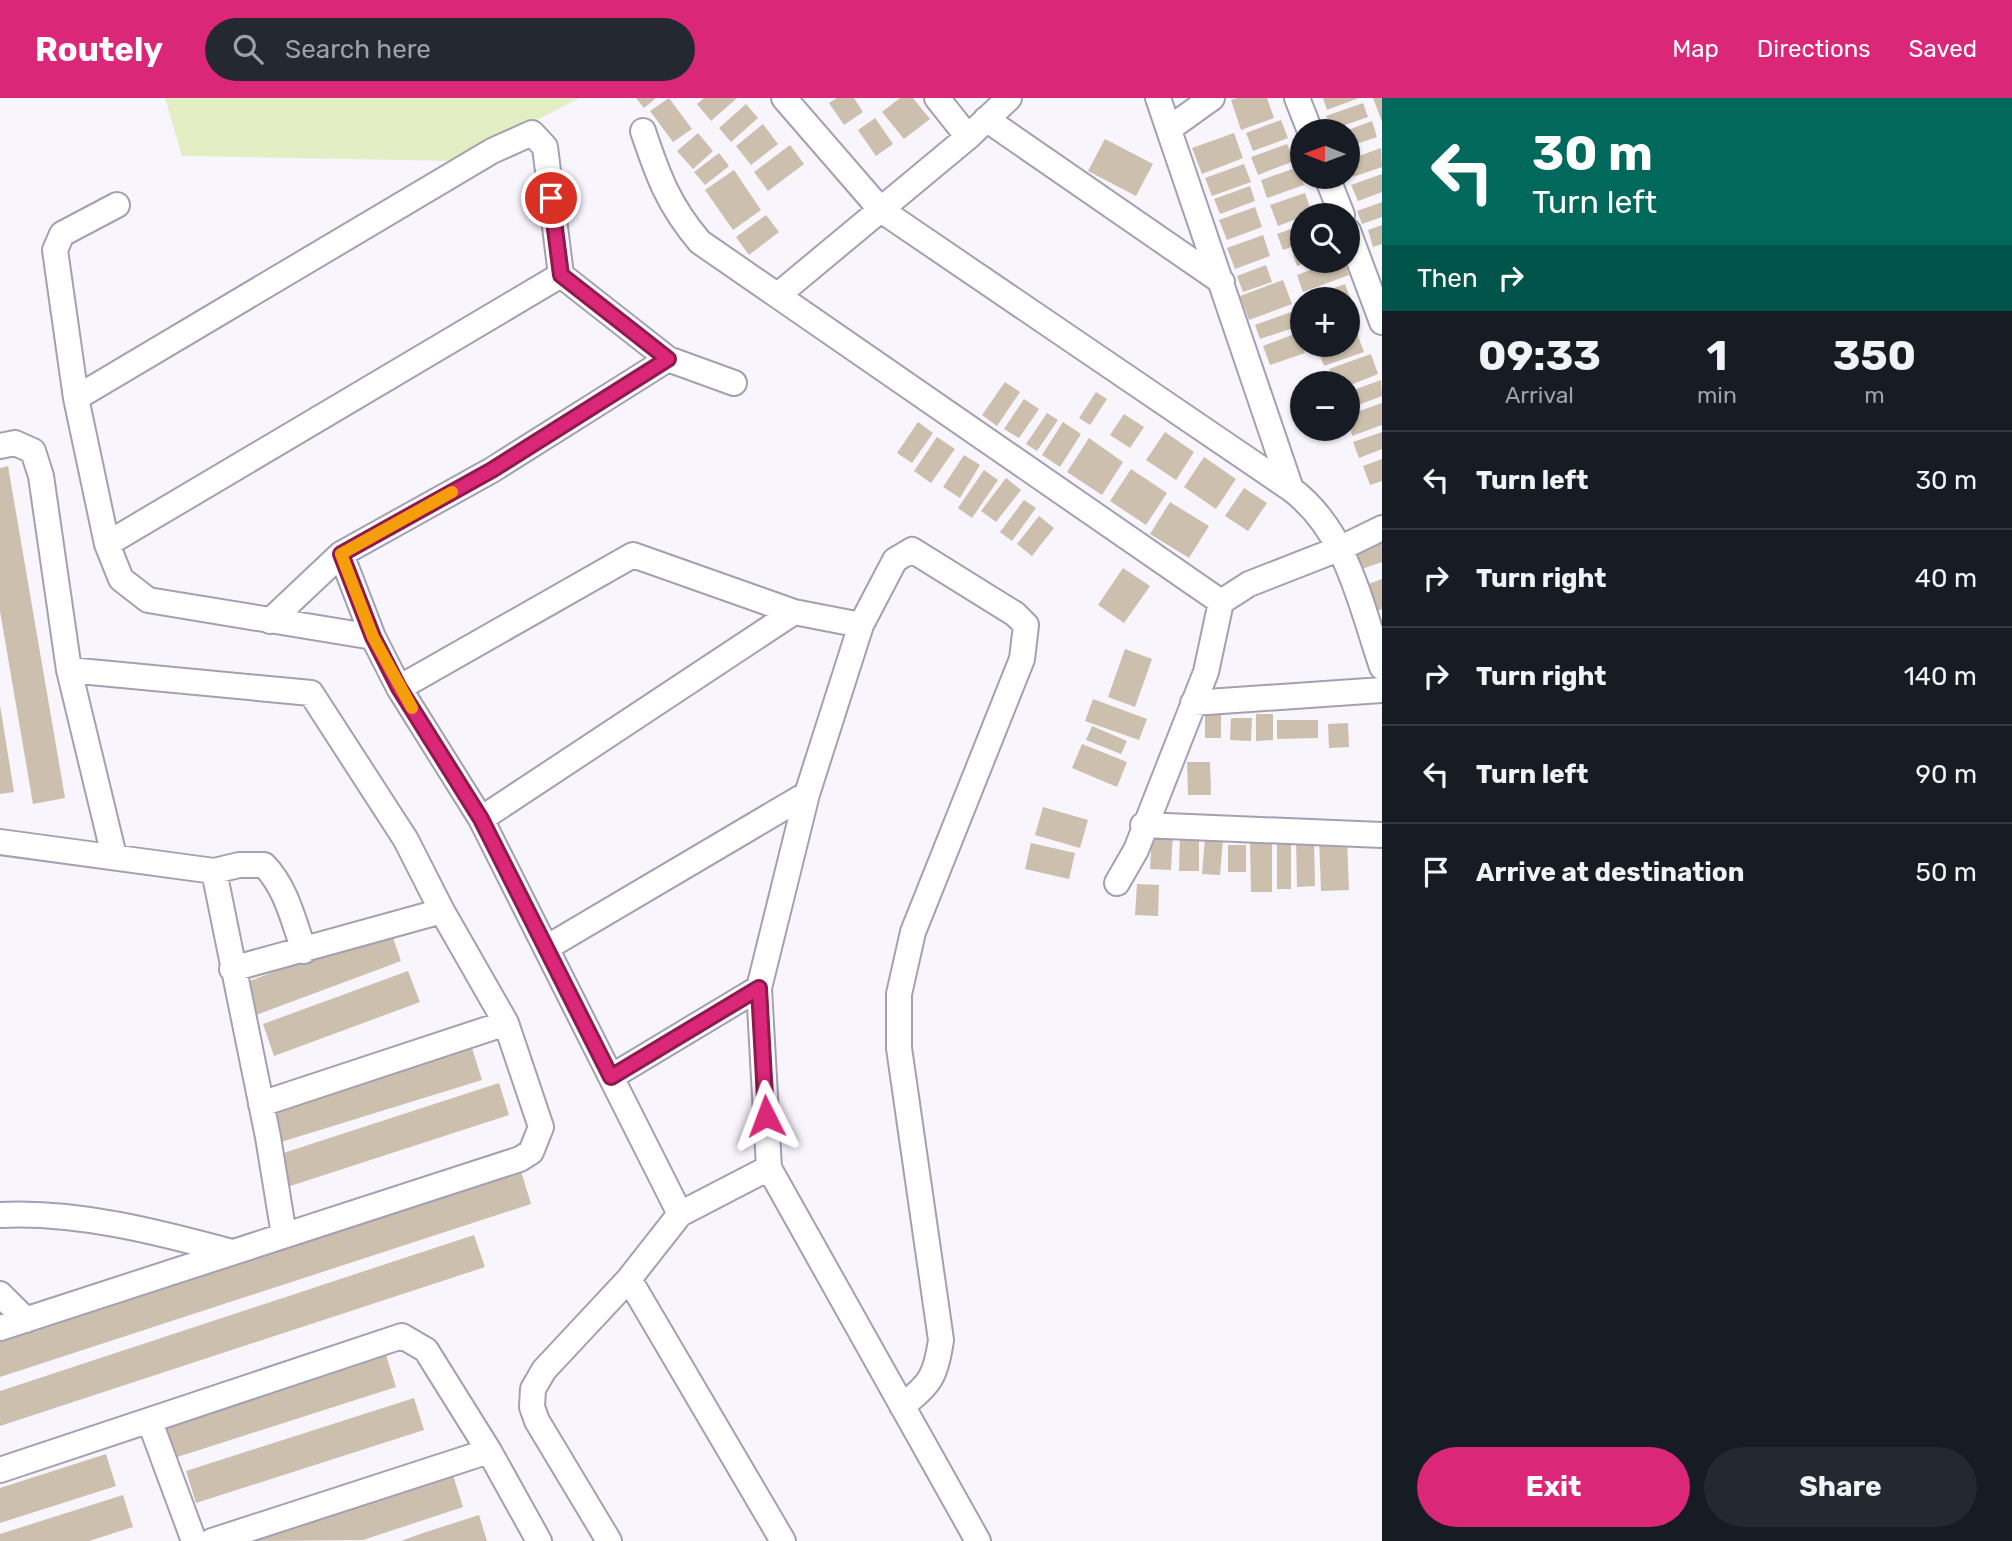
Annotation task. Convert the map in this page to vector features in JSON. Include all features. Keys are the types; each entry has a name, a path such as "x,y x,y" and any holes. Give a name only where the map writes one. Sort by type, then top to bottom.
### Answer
{"street":[{"path":"784,98 881,210 1291,489 1321,515 1341,548 1382,667"},
{"path":"937,98 968,137"},
{"path":"778,295 968,137 1009,98"},
{"path":"1158,98 1291,489"},
{"path":"1170,128 1212,98"},
{"path":"1297,98 1305,119"},
{"path":"986,119 1222,282"},
{"path":"643,131 660,182 677,216 700,242 1221,602"},
{"path":"75,398 492,151 532,133 545,147 561,275 668,359 734,383"},
{"path":"117,205 62,234 55,250 75,398 107,544 121,579 148,600 373,637"},
{"path":"1360,263 1382,322"},
{"path":"107,544 561,275"},
{"path":"270,621 341,554 492,470 668,359"},
{"path":"0,446 24,445 33,451 36,460 45,501 69,670 114,856"},
{"path":"1117,883 1136,850 1143,825 1206,672 1221,602 1249,584 1341,548 1382,528"},
{"path":"902,1406 923,1390 936,1371 941,1340 899,1048 899,994 913,932 1022,659 1026,625 1016,614 912,550 895,560 861,625 807,794 759,988 769,1168 902,1406 978,1541"},
{"path":"341,554 373,637 399,688 481,819 680,1214"},
{"path":"399,688 633,555 794,612 861,625"},
{"path":"481,819 794,612"},
{"path":"0,1328 520,1160 531,1152 541,1127 506,1023 442,911 406,840 311,693 69,670"},
{"path":"1193,703 1382,690"},
{"path":"546,948 807,794"},
{"path":"1143,825 1382,835"},
{"path":"0,842 214,871 239,865 264,865 275,875 304,951"},
{"path":"214,871 261,1104 284,1235"},
{"path":"232,969 442,911"},
{"path":"611,1077 759,988"},
{"path":"261,1104 506,1023"},
{"path":"609,1541 537,1421 532,1407 533,1390 544,1370 629,1279 680,1214 769,1168"},
{"path":"0,1216 60,1217 155,1232 232,1252"},
{"path":"629,1279 783,1541"},
{"path":"0,1294 26,1320"},
{"path":"0,1470 402,1336 426,1350 489,1451 539,1541"},
{"path":"150,1422 194,1541"},
{"path":"212,1541 489,1451"}],"green space":[{"path":"165,98 580,98 456,161 182,156"}],"building":[{"path":"636,98 656,98 644,108"},
{"path":"669,98 692,129 673,142 650,111"},
{"path":"704,98 737,98 711,121 697,104"},
{"path":"837,98 854,98 863,112 844,125 829,103"},
{"path":"900,98 913,98 930,119 904,139 882,112"},
{"path":"1267,98 1274,118 1241,130 1231,100"},
{"path":"1323,98 1359,98 1327,110"},
{"path":"1373,98 1382,98 1382,122"},
{"path":"1363,103 1368,117 1360,120 1327,119 1326,116"},
{"path":"746,104 758,118 731,142 719,128"},
{"path":"875,118 893,144 876,156 858,130"},
{"path":"1281,120 1288,138 1253,151 1246,133"},
{"path":"1372,121 1377,137 1360,143 1360,126"},
{"path":"763,124 778,144 751,165 736,146"},
{"path":"698,133 713,151 693,169 677,151"},
{"path":"1234,133 1243,158 1202,174 1192,148"},
{"path":"1105,139 1153,164 1136,196 1088,171"},
{"path":"1287,144 1290,151 1290,163 1258,175 1251,157"},
{"path":"790,145 804,164 768,191 754,172"},
{"path":"1381,148 1382,167 1360,175 1360,156"},
{"path":"719,153 729,166 705,185 694,172"},
{"path":"1244,164 1251,182 1212,196 1205,178"},
{"path":"734,170 761,210 733,230 705,190"},
{"path":"1290,170 1290,189 1293,189 1267,198 1261,180"},
{"path":"1382,174 1382,192 1358,201 1353,189 1360,189 1360,182"},
{"path":"1250,186 1255,201 1220,214 1214,199"},
{"path":"1305,193 1308,203 1290,203 1290,221 1278,226 1270,205"},
{"path":"1382,202 1382,217 1362,224 1360,210"},
{"path":"1255,207 1262,227 1227,240 1219,220"},
{"path":"766,215 779,232 749,255 736,237"},
{"path":"1382,225 1382,244 1373,247 1368,230"},
{"path":"1290,229 1290,247 1283,250 1277,234"},
{"path":"1263,235 1270,256 1235,269 1227,248"},
{"path":"1266,265 1272,282 1243,292 1237,276"},
{"path":"1297,275 1349,275 1317,287 1301,287"},
{"path":"1283,280 1290,305 1249,320 1240,296"},
{"path":"1290,312 1290,329 1260,339 1255,325"},
{"path":"1290,336 1290,357 1293,357 1270,365 1263,346"},
{"path":"1371,354 1378,374 1360,381 1360,371 1329,369"},
{"path":"1321,357 1350,357 1324,366"},
{"path":"1381,380 1382,396 1360,404 1360,388"},
{"path":"1005,382 1020,392 997,426 982,415"},
{"path":"1096,392 1107,399 1090,425 1079,418"},
{"path":"1024,399 1039,409 1019,438 1004,429"},
{"path":"1382,403 1382,425 1360,433 1360,411"},
{"path":"1047,413 1058,420 1037,451 1026,444"},
{"path":"1124,414 1144,427 1130,448 1110,435"},
{"path":"918,422 933,433 912,463 897,453"},
{"path":"1063,422 1081,434 1060,467 1042,455"},
{"path":"1165,432 1194,452 1176,480 1146,460"},
{"path":"1382,432 1382,449 1359,458 1353,442"},
{"path":"937,437 955,449 931,483 914,471"},
{"path":"1089,438 1123,462 1102,495 1067,472"},
{"path":"964,455 980,465 960,498 943,487"},
{"path":"1204,457 1236,479 1216,509 1184,487"},
{"path":"1382,459 1382,481 1370,485 1363,466"},
{"path":"8,466 65,798 33,804 0,611 0,468"},
{"path":"1131,469 1167,493 1146,525 1110,501"},
{"path":"984,470 998,480 972,518 958,508"},
{"path":"1006,478 1021,490 996,522 981,511"},
{"path":"1244,488 1267,503 1248,531 1225,516"},
{"path":"1024,500 1036,508 1012,541 1000,532"},
{"path":"1170,502 1209,526 1189,558 1150,534"},
{"path":"1039,516 1054,528 1032,556 1017,544"},
{"path":"1382,542 1382,562 1356,571 1350,554"},
{"path":"1123,568 1150,586 1124,623 1098,605"},
{"path":"1382,579 1382,609 1372,612 1363,586"},
{"path":"1125,649 1152,659 1135,707 1108,697"},
{"path":"1093,699 1147,719 1139,740 1085,721"},
{"path":"0,705 14,792 0,794"},
{"path":"1205,713 1221,713 1221,738 1205,738"},
{"path":"1256,714 1273,714 1273,740 1256,741"},
{"path":"1231,718 1252,718 1251,741 1230,740"},
{"path":"1277,720 1318,720 1318,738 1277,739"},
{"path":"1348,723 1349,747 1329,748 1328,724"},
{"path":"1092,726 1127,741 1121,754 1086,740"},
{"path":"1082,744 1127,762 1117,787 1072,768"},
{"path":"1187,762 1210,762 1211,795 1188,795"},
{"path":"1043,807 1088,820 1080,848 1035,835"},
{"path":"1152,831 1173,832 1171,870 1150,869"},
{"path":"1180,835 1199,835 1199,871 1179,871"},
{"path":"1205,837 1223,839 1220,875 1202,874"},
{"path":"1314,839 1315,886 1297,887 1296,840"},
{"path":"1319,839 1347,839 1349,890 1321,891"},
{"path":"1277,841 1291,841 1291,889 1277,889"},
{"path":"1250,842 1272,842 1272,892 1251,892"},
{"path":"1031,843 1075,853 1069,879 1025,869"},
{"path":"1228,845 1246,845 1246,872 1228,872"},
{"path":"1137,884 1159,885 1158,916 1135,915"},
{"path":"390,929 401,961 256,1015 244,983"},
{"path":"408,971 420,1002 274,1056 263,1024"},
{"path":"472,1048 482,1080 281,1142 271,1109"},
{"path":"499,1083 509,1115 281,1189 271,1157"},
{"path":"521,1171 531,1204 0,1377 0,1342"},
{"path":"474,1235 485,1267 0,1426 0,1391"},
{"path":"386,1355 396,1387 168,1460 158,1428"},
{"path":"414,1398 424,1430 196,1503 186,1471"},
{"path":"106,1454 116,1486 0,1523 0,1488"},
{"path":"453,1475 463,1507 363,1540 251,1541"},
{"path":"123,1495 133,1527 89,1541 0,1541 0,1534"},
{"path":"479,1515 487,1541 401,1541 423,1533"}],"slow traffic":[{"path":"412,708 373,637 341,554 452,492"}],"route":[{"path":"551,198 561,275 668,359 492,470 341,554 373,637 399,688 481,819 611,1077 759,988 766,1116"}]}
